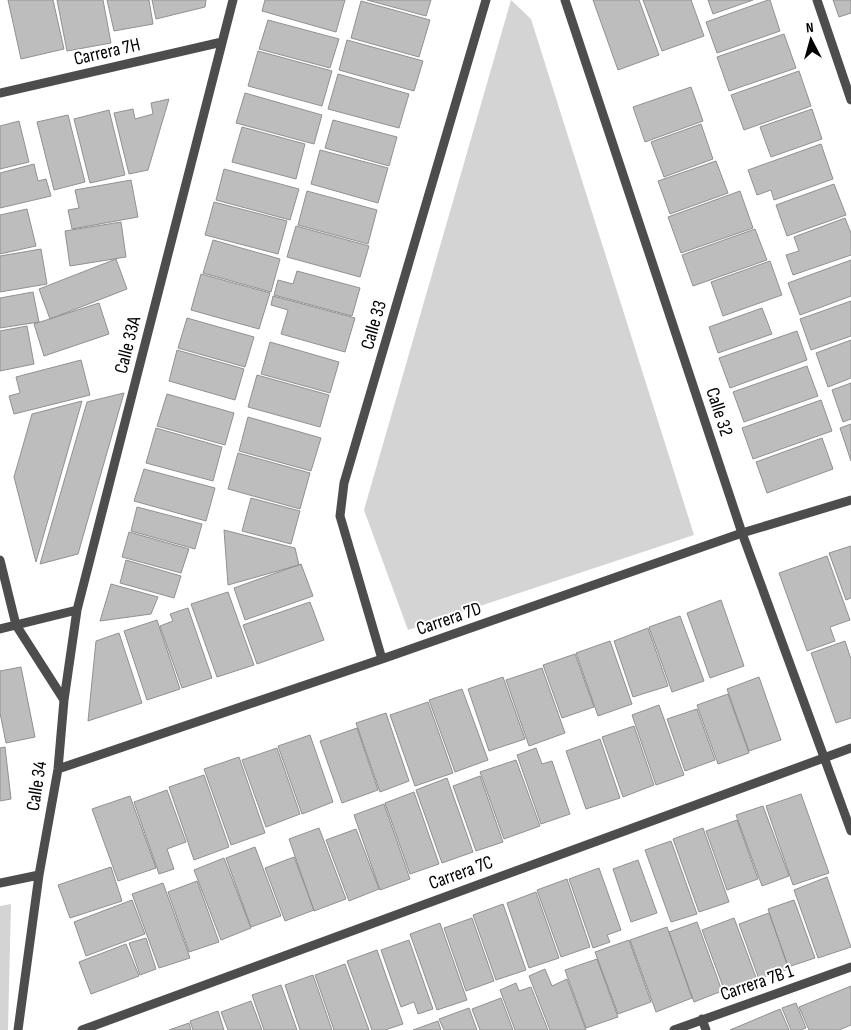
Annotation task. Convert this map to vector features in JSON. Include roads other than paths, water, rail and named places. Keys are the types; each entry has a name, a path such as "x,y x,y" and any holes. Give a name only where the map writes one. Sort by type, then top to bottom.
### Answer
{"street":[{"name":"Calle 33A","path":"64,700 77,610 233,0"},
{"name":"Calle 33","path":"382,659 340,516 344,483 486,0"},
{"name":"Calle 32","path":"565,0 742,533 851,832"},
{"path":"817,0 851,100"},
{"name":"Carrera 7H","path":"0,93 222,42"},
{"name":"Carrera 7D","path":"58,769 382,659 742,533 851,500"},
{"path":"0,560 16,625 64,700"},
{"path":"0,629 77,610"},
{"name":"Calle 34","path":"18,1030 39,875 58,769 64,700"},
{"name":"Carrera 7C","path":"82,1030 851,748"},
{"path":"0,883 39,875"},
{"name":"Carrera 7B 1","path":"674,1030 851,968"},
{"path":"702,1019 706,1030"}]}
